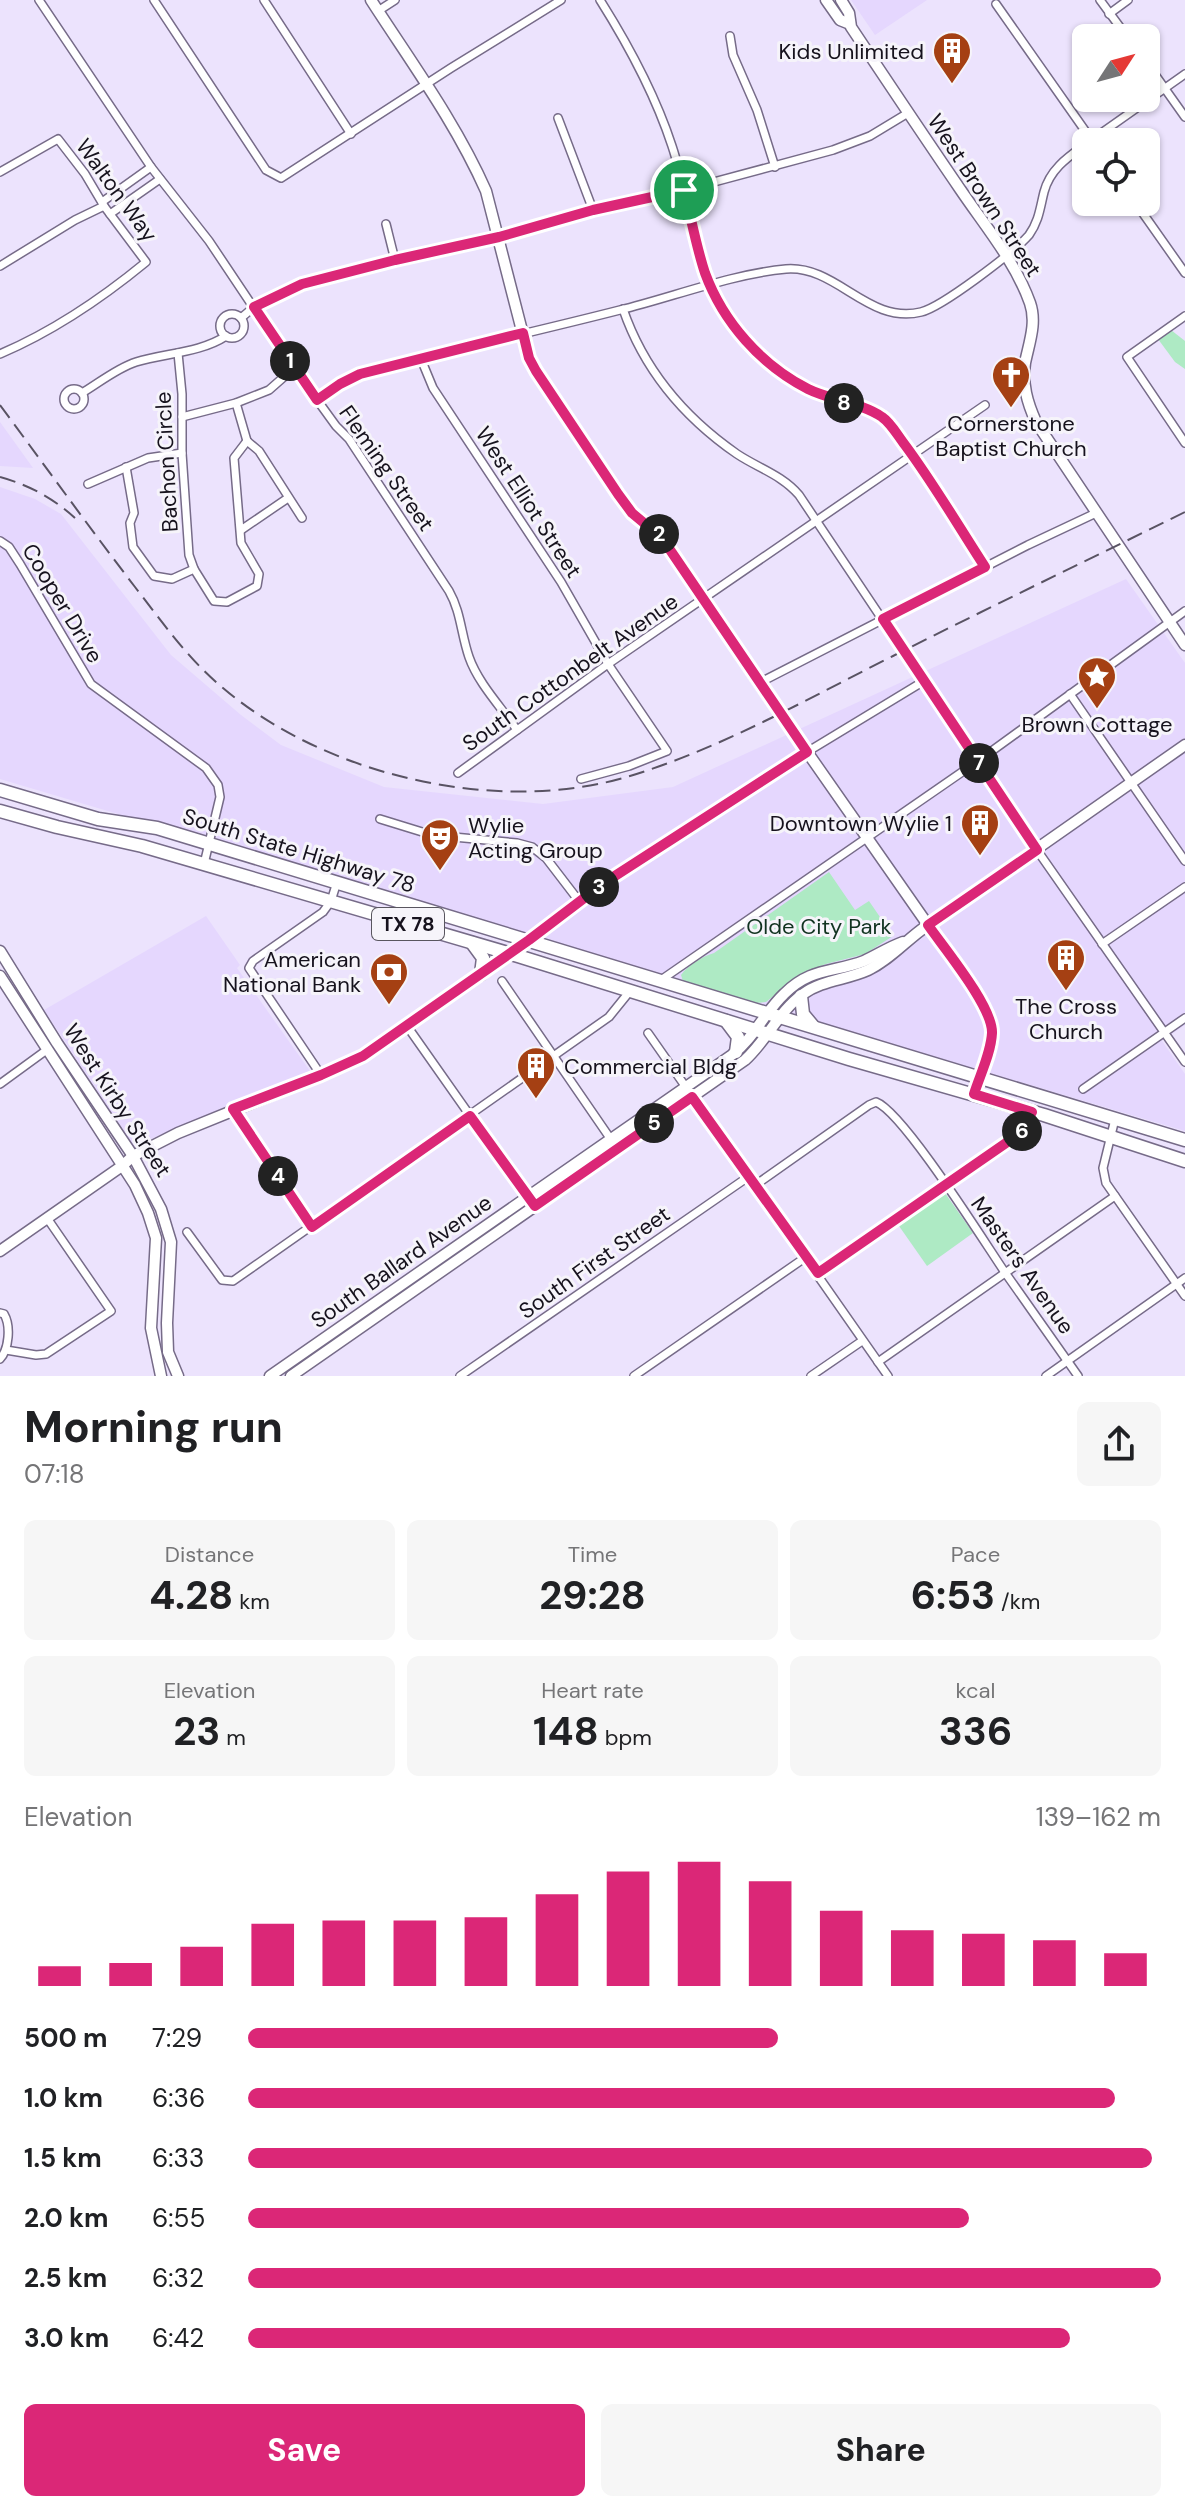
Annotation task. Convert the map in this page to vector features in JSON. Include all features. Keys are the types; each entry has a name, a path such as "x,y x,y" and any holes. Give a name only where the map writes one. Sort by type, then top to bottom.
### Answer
{"main road":[{"path":"371,0 426,85 486,191 529,358 536,371 632,513 662,538 928,925"},
{"name":"West Brown Street","path":"826,0 840,20 850,24"},
{"name":"West Brown Street","path":"841,0 849,13 850,24 1018,274 1031,307 1032,330 1024,381 1036,422 1185,645"},
{"name":"South Ballard Avenue","path":"291,1376 397,1296 614,1144 689,1092 745,1060 791,988 805,978 823,970 860,962 905,941 1185,745"},
{"name":"South State Highway 78","path":"0,790 98,819 157,828 773,1015"},
{"path":"57,827 64,809"},
{"name":"South State Highway 78","path":"0,811 142,846 762,1032"},
{"name":"South Ballard Avenue","path":"773,1015 821,984 868,970 905,941"},
{"path":"472,943 483,958 481,974"},
{"path":"0,1251 133,1156 233,1109 363,1056 510,954"},
{"name":"West Kirby Street","path":"2,958 148,1213 156,1238 151,1328 161,1376"},
{"name":"West Kirby Street","path":"0,976 133,1156 161,1209 171,1242 168,1352 178,1376"},
{"path":"801,996 803,1014 813,1026"},
{"name":"TX 78","path":"773,1015 1185,1140"},
{"path":"726,1021 738,1037 736,1052"},
{"name":"South Ballard Avenue","path":"689,1092 762,1032"},
{"name":"TX 78","path":"762,1032 974,1094 1185,1161"},
{"name":"South Ballard Avenue","path":"270,1376 397,1296"}],"street":[{"name":"Fleming Street","path":"39,0 151,167 209,241 294,368 349,439 449,591 459,611 473,666 517,730"},
{"path":"154,0 266,170 281,178 561,0"},
{"path":"264,0 351,134"},
{"path":"378,11 395,0"},
{"path":"600,0 654,99 673,148 704,269 729,320 760,355 804,387 882,417 912,454 985,567"},
{"path":"1100,0 1117,24"},
{"path":"1109,14 1128,0"},
{"path":"996,4 1080,128"},
{"path":"730,36 733,55 757,110 775,167"},
{"path":"1110,128 1185,74"},
{"path":"1160,80 1185,117"},
{"path":"241,318 254,307 302,284 775,167 870,136 908,113"},
{"path":"558,118 593,210"},
{"name":"Walton Way","path":"0,172 58,139 146,262 74,316 0,354"},
{"path":"317,400 360,374 710,285 785,269 819,274 883,311 918,313 949,298 1024,241 1034,228 1044,191 1057,166 1072,155"},
{"path":"0,266 103,204 151,167"},
{"path":"110,214 160,179"},
{"path":"1145,216 1185,273"},
{"path":"386,224 395,260"},
{"path":"623,309 631,332 652,370 698,425 735,453 791,485 1037,850 1185,1062"},
{"path":"232,314 241,318 242,333 235,338 226,336 220,323 224,317 232,314"},
{"path":"1185,316 1127,357 1185,443"},
{"path":"82,393 134,362 178,353 226,336"},
{"name":"Bachon Circle","path":"178,353 189,555 214,601 227,602 257,586 259,574 241,543 234,458 247,441"},
{"name":"West Elliot Street","path":"421,359 433,388 561,582 608,664 667,751 638,763 581,779"},
{"path":"182,417 236,403 269,390 294,368"},
{"path":"236,403 247,441 259,451 302,518"},
{"name":"South Cottonbelt Avenue","path":"458,773 608,664 985,405"},
{"path":"88,484 148,458 182,453"},
{"name":"Bachon Circle","path":"126,467 134,513 130,523 133,547 154,576 172,579 194,569"},
{"path":"241,530 288,498"},
{"path":"759,683 1096,513"},
{"name":"Cooper Drive","path":"0,541 9,547 20,564 91,684 206,768 218,785 218,810 204,864"},
{"path":"659,981 978,761 1185,611"},
{"path":"510,954 615,875 924,681"},
{"path":"1070,694 1185,861"},
{"path":"380,819 432,835 532,847 546,858 579,901"},
{"path":"321,1075 249,968 253,961 323,912 331,901 337,882"},
{"path":"1102,944 1185,887"},
{"path":"928,925 990,1016 992,1035 974,1094"},
{"path":"502,981 614,1144"},
{"path":"187,1232 222,1280 233,1281 609,1017 630,991"},
{"path":"1083,1089 1185,1018"},
{"path":"407,1026 532,1202"},
{"path":"648,1033 888,1376"},
{"path":"0,1084 52,1046"},
{"name":"Masters Avenue","path":"754,1186 876,1102 889,1110 946,1185 1078,1376"},
{"path":"233,1109 312,1227"},
{"path":"818,1273 1022,1131 1032,1112"},
{"path":"1115,1119 1103,1168 1106,1183 1185,1296"},
{"name":"South First Street","path":"460,1376 748,1177"},
{"path":"878,1362 1115,1196"},
{"path":"6,1350 46,1354 111,1311 47,1218"},
{"path":"634,1376 806,1257"},
{"path":"1046,1376 1185,1278"},
{"path":"0,1313 8,1320 6,1350 0,1359"},
{"path":"811,1376 862,1341"}],"shaded area":[{"path":"851,0 927,0 875,35"},
{"path":"0,422 33,468 0,466"},
{"path":"0,487 35,499 61,514 171,655 281,745 384,787 543,804 673,787 1126,579 1185,663 1185,1025 1162,1041 1185,1074 1185,1131 0,779"},
{"path":"206,916 240,965 237,968 310,1071 134,1146 44,1010"}],"green space":[{"path":"1171,330 1185,341 1185,369 1175,362 1158,339"},
{"name":"Olde City Park","path":"829,872 855,910 869,901 893,936 865,954 801,974 766,1002 756,1003 683,981 681,975 692,964 714,953"},
{"path":"945,1193 973,1233 927,1266 899,1226"}],"railway":[{"path":"0,405 166,627 198,665 223,688 265,719 312,744 362,765 416,780 471,789 526,792 579,787 664,765 764,722 1185,512"},
{"path":"0,477 40,493 75,518"}],"place":[{"name":"Kids Unlimited","path":"952,85"},
{"name":"Cornerstone Baptist Church","path":"1011,409"},
{"name":"Brown Cottage","path":"1097,710"},
{"name":"Downtown Wylie 1","path":"980,857"},
{"name":"Wylie Acting Group","path":"440,872"},
{"name":"The Cross Church","path":"1066,992"},
{"name":"American National Bank","path":"389,1006"},
{"name":"Commercial Bldg","path":"536,1100"}],"route":[{"path":"684,190 704,269 715,298 729,320 760,355 804,387 882,417 912,454 985,567 883,619 1037,850 928,925 987,1009 991,1021 992,1035 974,1094 1032,1112 1016,1136 818,1273 692,1097 535,1206 470,1116 312,1227 233,1109 363,1056 529,940 604,883 807,752 662,538 632,513 618,494 536,371 529,358 523,333 360,374 317,400 254,307 302,284 684,190"}]}
